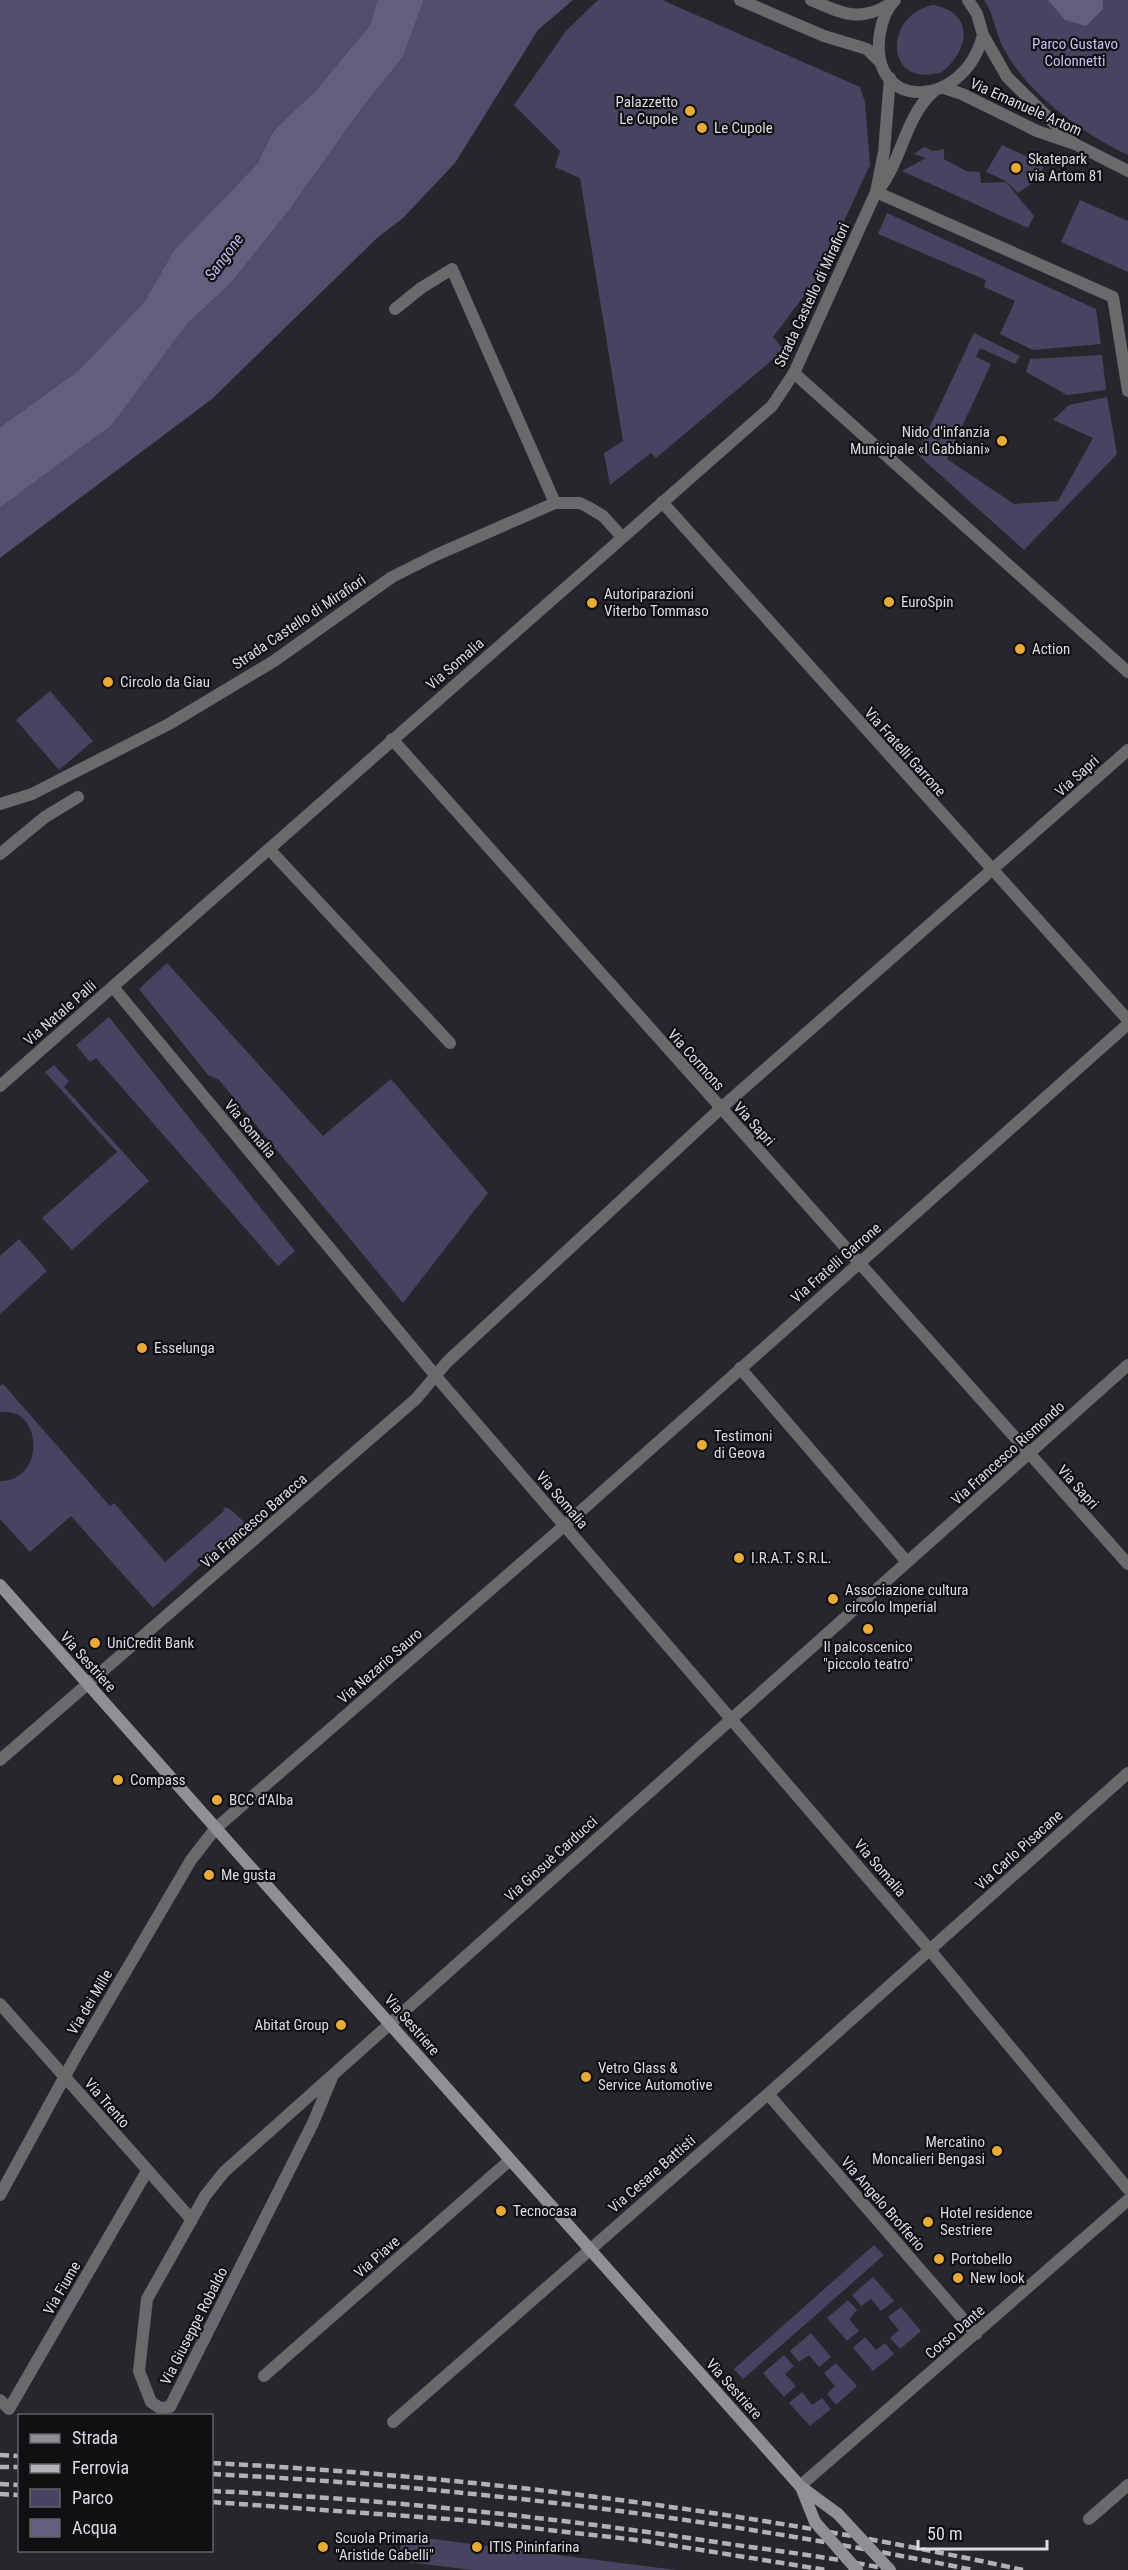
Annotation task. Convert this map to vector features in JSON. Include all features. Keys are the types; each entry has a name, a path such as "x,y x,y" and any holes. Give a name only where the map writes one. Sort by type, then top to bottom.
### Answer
{"main road":[{"name":"Via Sestriere","path":"0,1585 214,1829 391,2023 588,2249 800,2486 838,2514 890,2570"},
{"name":"Via Sestriere","path":"800,2486 816,2522 857,2570"}],"street":[{"path":"740,0 824,36 867,49 879,61 890,78"},
{"path":"811,0 835,11 866,16 893,2"},
{"path":"968,0 977,14 983,35 1007,77 1075,144"},
{"path":"879,61 878,47 883,20 893,2"},
{"name":"Strada Castello di Mirafiori","path":"876,192 890,175 919,108 973,62 983,35"},
{"name":"Strada Castello di Mirafiori","path":"662,502 772,406 794,373 876,192 884,152 890,78"},
{"name":"Via Emanuele Artom","path":"890,78 912,91 938,90 962,94 1037,131 1075,144 1128,171"},
{"path":"876,192 1113,297 1128,391"},
{"path":"395,309 421,288 452,269 555,503"},
{"path":"794,373 1128,672"},
{"name":"Via Somalia","path":"662,502 113,987 436,1376 929,1949 1128,2189"},
{"name":"Via Fratelli Garrone","path":"564,1526 1128,1022 662,502"},
{"name":"Strada Castello di Mirafiori","path":"0,804 32,794 169,724 274,661 384,583 436,555 555,503 579,503 588,507 603,516 622,537"},
{"name":"Via Cormons","path":"392,739 720,1109 447,1362 436,1376"},
{"name":"Via Sapri","path":"1128,750 720,1109 860,1262 1128,1564"},
{"path":"0,854 45,817 78,797"},
{"path":"269,849 450,1043"},
{"name":"Via Natale Palli","path":"0,1086 113,987"},
{"name":"Via Francesco Rismondo","path":"730,1718 1128,1365"},
{"path":"740,1368 907,1562"},
{"name":"Via Francesco Baracca","path":"0,1760 416,1399 436,1376"},
{"name":"Via Nazario Sauro","path":"214,1829 564,1526"},
{"name":"Via Giosuè Carducci","path":"391,2023 730,1718"},
{"name":"Via Carlo Pisacane","path":"929,1949 1128,1773"},
{"name":"Via dei Mille","path":"0,2195 64,2077 191,1860 214,1829"},
{"name":"Via Cesare Battisti","path":"393,2422 588,2249 768,2094 929,1949"},
{"name":"Via Trento","path":"0,2004 192,2220"},
{"name":"Via Giuseppe Robaldo","path":"333,2075 313,2123 170,2407 160,2408 151,2402 140,2372 147,2299 205,2196 224,2172 391,2023"},
{"name":"Via Angelo Brofferio","path":"768,2094 976,2334"},
{"name":"Via Piave","path":"264,2376 510,2160"},
{"name":"Via Fiume","path":"0,2400 9,2409 147,2171"},
{"name":"Corso Dante","path":"800,2486 1128,2200"},
{"path":"1089,2519 1128,2485"}],"green space":[{"name":"Le Cupole","path":"598,0 662,0 860,87 865,102 870,165 811,292 803,297 773,337 784,350 656,458 651,453 610,485 604,453 623,441 580,178 555,167 560,151 514,105 566,31"},
{"name":"Parco Gustavo Colonnetti","path":"984,0 1128,0 1128,155 1075,124 1041,96 1026,80 1003,47"},
{"path":"933,5 947,9 956,16 962,24 963,43 951,63 942,72 923,75 909,71 900,61 897,49 899,35 905,22 917,11"},
{"name":"Skatepark via Artom 81","path":"1002,145 1043,164 1042,176 1018,193 1006,181 986,172"},
{"path":"924,147 933,151 944,149 944,159 966,171 980,172 981,183 1006,182 1034,216 1028,228 902,171 926,158 914,154"},
{"path":"1080,200 1128,221 1128,272 1061,242"},
{"path":"887,213 1096,309 1101,344 1033,350 1000,334 1015,301 984,287 986,280 878,234"},
{"path":"974,333 1020,356 1015,364 980,348 976,357 991,364 947,459 1014,504 1058,501 1093,438 1053,420 1069,405 1107,397 1117,454 1024,550 917,454"},
{"path":"1102,355 1106,390 1067,395 1026,372 1030,359"},
{"path":"50,691 93,741 59,770 16,720"},
{"path":"167,963 323,1136 391,1079 488,1193 403,1303 219,1080 208,1075 139,989"},
{"path":"109,1017 295,1251 278,1266 96,1058 90,1062 76,1045"},
{"path":"54,1065 69,1081 64,1087 149,1181 72,1250 42,1218 117,1152 45,1072"},
{"path":"19,1239 47,1271 0,1314 0,1256"},
{"path":"3,1384 110,1506 114,1503 165,1562 223,1512 225,1507 246,1524 153,1608 71,1516 30,1552 0,1519 0,1481 15,1478 25,1470 31,1458 33,1445 31,1431 25,1420 14,1413 0,1412 0,1386"},
{"path":"874,2245 884,2255 743,2379 734,2369"},
{"path":"873,2277 894,2301 881,2311 871,2299 861,2306 852,2295"},
{"path":"848,2300 857,2310 849,2319 859,2331 847,2341 827,2318"},
{"path":"901,2307 921,2331 900,2349 890,2338 899,2330 888,2317"},
{"path":"811,2333 831,2357 819,2367 809,2355 799,2362 790,2351"},
{"path":"865,2337 876,2350 885,2343 894,2354 873,2371 853,2348"},
{"path":"784,2355 794,2366 785,2374 796,2386 784,2397 763,2373"},
{"path":"836,2363 857,2386 836,2405 827,2394 835,2386 824,2373"},
{"path":"802,2392 812,2405 822,2398 831,2409 810,2426 789,2403"},
{"path":"402,2535 676,2570 472,2570 399,2561"}],"shaded area":[{"path":"0,0 377,0 370,25 316,90 274,130 257,164 174,250 144,302 79,370 0,427"},
{"path":"424,0 573,0 538,30 455,163 403,218 377,238 212,399 0,558 0,508 112,425 188,323 231,283 290,209 362,108 403,57"}],"water":[{"name":"Sangone","path":"377,0 424,0 403,57 362,108 290,209 231,283 188,323 112,425 0,508 0,427 79,370 144,302 174,250 257,164 274,130 316,90 370,25"},
{"path":"1048,0 1103,0 1103,9 1086,26 1065,20"}],"railway":[{"path":"0,2455 18,2456"},
{"path":"213,2463 416,2477 620,2500 822,2531 1023,2570"},
{"path":"0,2467 18,2467"},
{"path":"213,2474 403,2487 594,2508 784,2535 973,2570"},
{"path":"0,2484 18,2485"},
{"path":"213,2491 404,2504 531,2517 807,2555 892,2570"},
{"path":"0,2494 18,2495"},
{"path":"213,2502 462,2520 645,2541 826,2570"}],"place":[{"name":"Palazzetto Le Cupole","path":"690,111"},
{"name":"Le Cupole","path":"702,128"},
{"name":"Skatepark via Artom 81","path":"1016,168"},
{"name":"Nido d'infanzia Municipale «I Gabbiani»","path":"1002,441"},
{"name":"EuroSpin","path":"889,602"},
{"name":"Autoriparazioni Viterbo Tommaso","path":"592,603"},
{"name":"Action","path":"1020,649"},
{"name":"Circolo da Giau","path":"108,682"},
{"name":"Esselunga","path":"142,1348"},
{"name":"Testimoni di Geova","path":"702,1445"},
{"name":"I.R.A.T. S.R.L.","path":"739,1558"},
{"name":"Associazione cultura circolo Imperial","path":"833,1599"},
{"name":"Il palcoscenico \"piccolo teatro\"","path":"868,1629"},
{"name":"UniCredit Bank","path":"95,1643"},
{"name":"Compass","path":"118,1780"},
{"name":"BCC d'Alba","path":"217,1800"},
{"name":"Me gusta","path":"209,1875"},
{"name":"Abitat Group","path":"341,2025"},
{"name":"Vetro Glass & Service Automotive","path":"586,2077"},
{"name":"Mercatino Moncalieri Bengasi","path":"997,2151"},
{"name":"Tecnocasa","path":"501,2211"},
{"name":"Hotel residence Sestriere","path":"928,2222"},
{"name":"Portobello","path":"939,2259"},
{"name":"New look","path":"958,2278"},
{"name":"Scuola Primaria \"Aristide Gabelli\"","path":"323,2547"},
{"name":"ITIS Pininfarina","path":"477,2547"}]}
